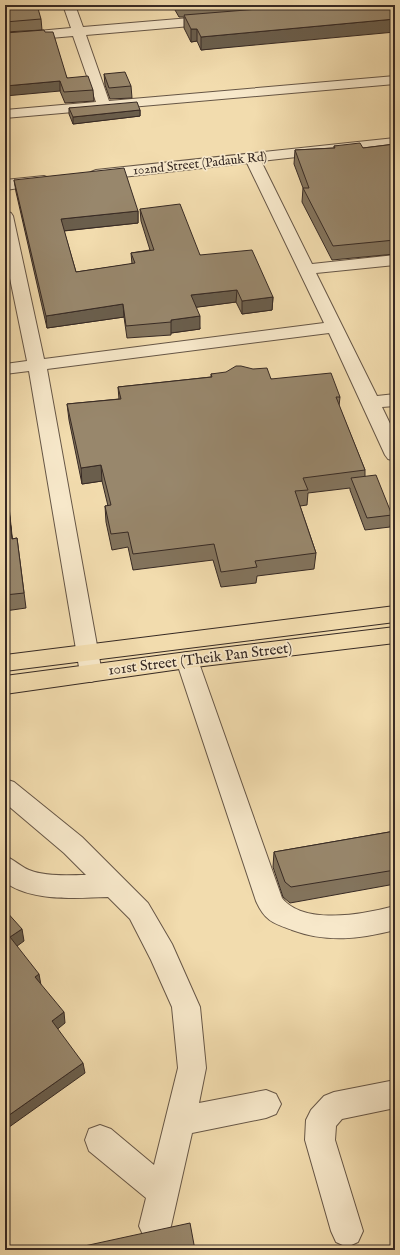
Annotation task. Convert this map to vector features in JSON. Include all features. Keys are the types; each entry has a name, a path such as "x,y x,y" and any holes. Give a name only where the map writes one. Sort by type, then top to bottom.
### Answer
{"main road":[{"name":"101st Street (Theik Pan Street)","path":"5,685 89,663 395,614"},
{"name":"101st Street (Theik Pan Street)","path":"5,663 89,663 187,660 395,635"}],"street":[{"path":"69,5 104,106"},
{"path":"5,38 230,19"},
{"path":"5,114 395,80"},
{"name":"102nd Street (Padauk Rd)","path":"82,177 395,142"},
{"path":"252,158 371,402 395,455"},
{"path":"5,185 59,179"},
{"path":"5,216 38,366 89,663"},
{"path":"306,269 395,260"},
{"path":"5,369 38,366 334,327"},
{"path":"371,402 395,400"},
{"path":"187,660 269,901 279,914 300,922 326,928 349,928 371,925 395,918"},
{"path":"5,789 73,845 138,911 162,953 186,1007 192,1068 155,1226"},
{"path":"5,867 20,878 34,882 68,886 114,886"},
{"path":"347,1231 320,1140 321,1120 334,1106 395,1094"},
{"path":"180,1120 266,1104"},
{"path":"100,1140 163,1192"}],"building":[{"path":"5,5 37,5 41,19 5,22"},
{"path":"308,5 388,5 395,13 395,19 201,37 197,29 191,29 184,15"},
{"path":"44,30 45,32 53,32 67,78 88,76 93,90 64,92 60,81 5,86 5,33"},
{"path":"125,72 131,86 109,88 104,74"},
{"path":"137,102 140,110 73,117 69,108"},
{"path":"360,143 363,148 395,144 395,240 333,246 303,188 309,188 295,150 335,148 334,146"},
{"path":"124,168 138,211 61,219 76,272 135,263 131,253 154,250 140,209 180,204 200,255 252,250 273,297 242,301 237,290 191,295 200,316 171,320 171,322 126,326 123,304 46,316 14,180"},
{"path":"236,366 253,369 267,368 271,379 331,373 340,397 336,397 365,470 303,478 308,490 295,491 316,553 255,561 257,567 221,572 214,544 133,554 128,532 111,534 105,506 111,505 101,465 81,468 67,404 121,399 118,387 212,377 211,374 226,372"},
{"path":"5,474 12,539 17,538 24,593 5,595"},
{"path":"376,475 392,515 367,518 351,478"},
{"path":"395,831 395,870 291,887 285,882 274,852"},
{"path":"5,910 22,929 10,937 39,974 35,977 64,1012 52,1021 83,1063 5,1118"},
{"path":"190,1223 195,1250 66,1250"}]}
